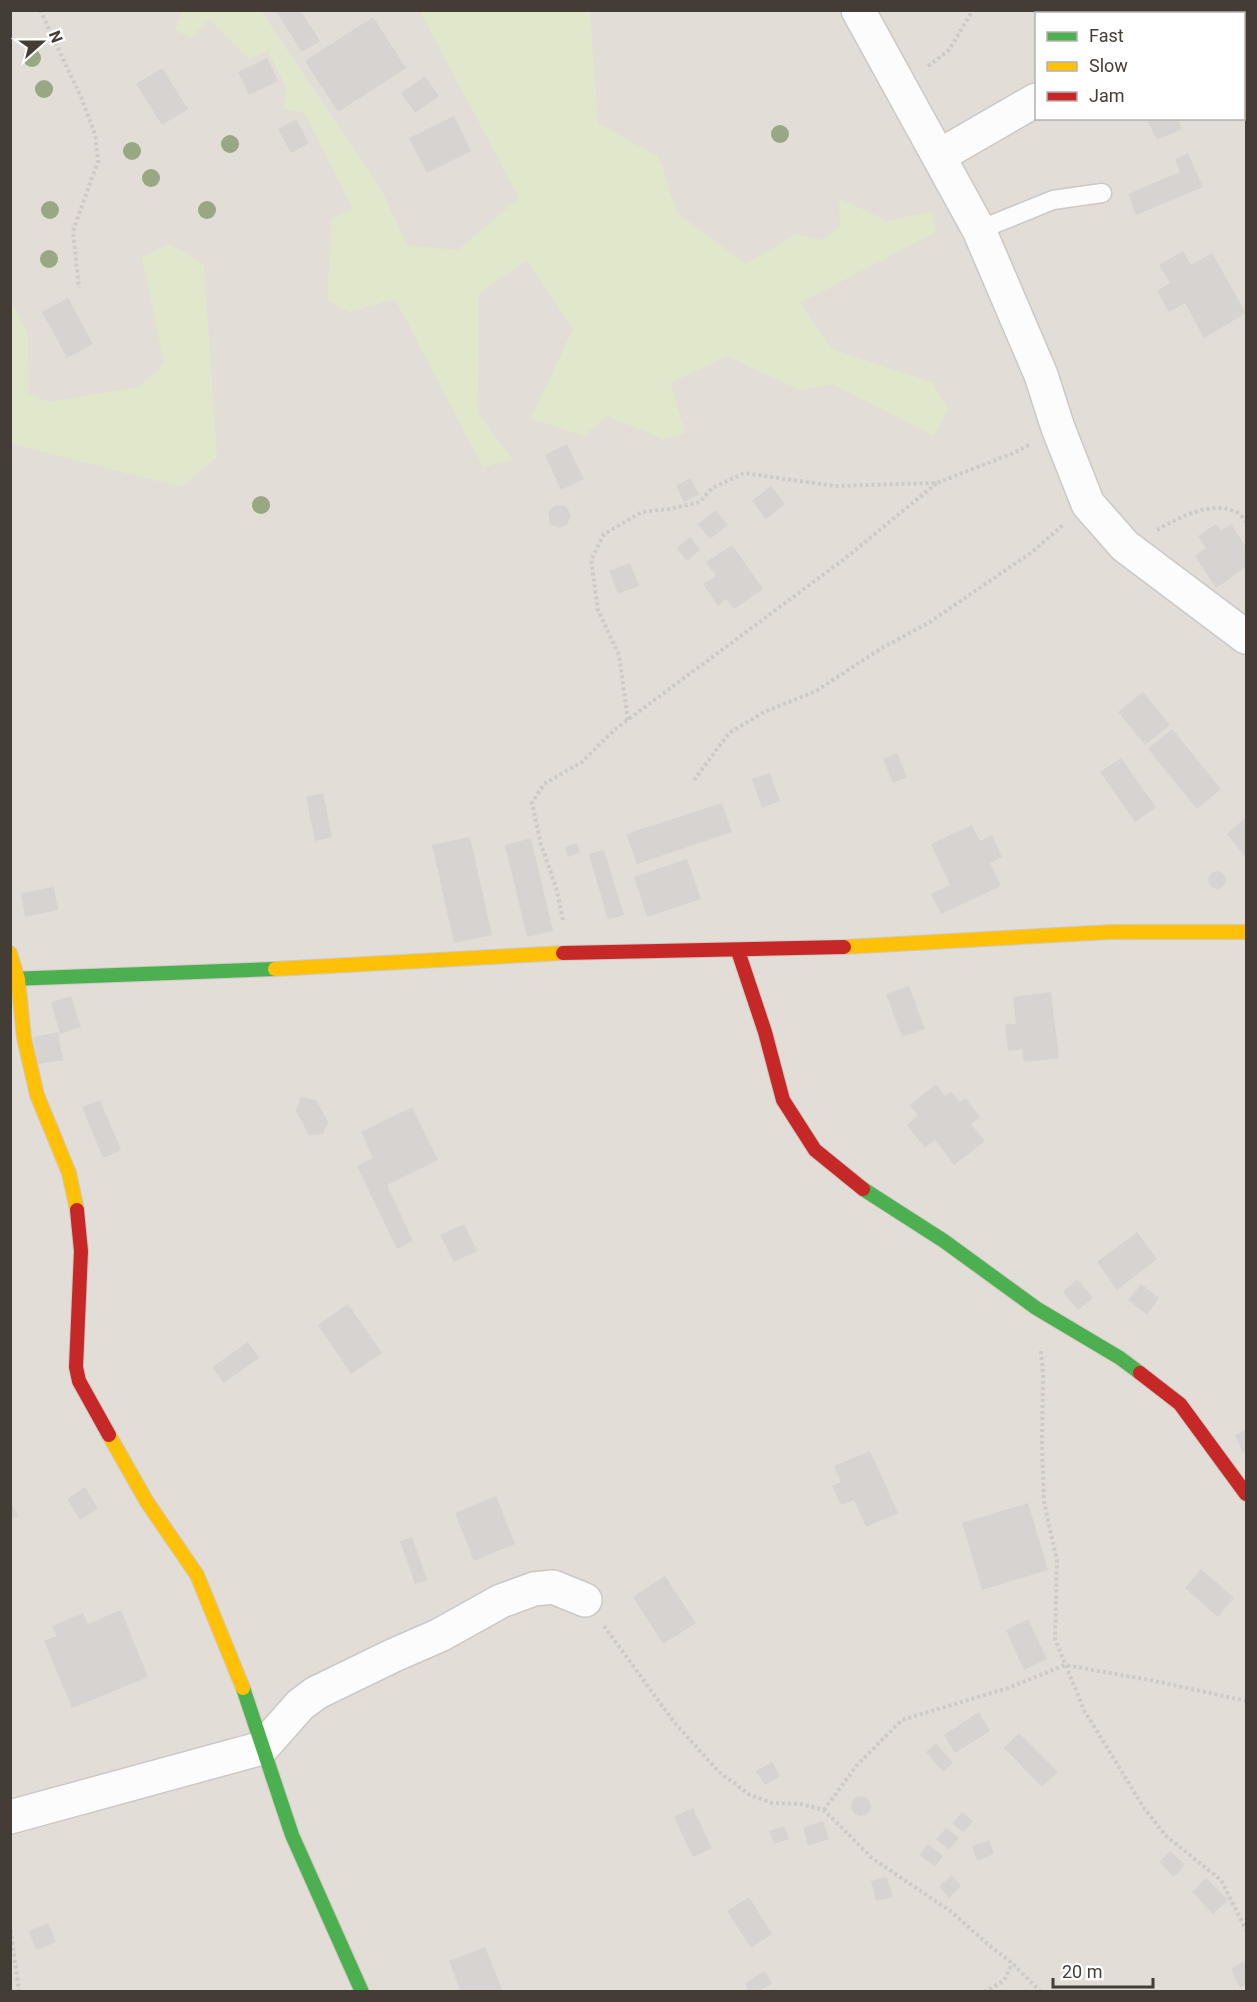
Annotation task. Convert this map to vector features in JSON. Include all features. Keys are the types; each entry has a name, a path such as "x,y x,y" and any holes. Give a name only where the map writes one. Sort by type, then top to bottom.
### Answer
{"street":[{"path":"858,10 979,230 1041,375 1058,428 1088,504 1125,546 1246,637"},
{"path":"939,156 1035,101"},
{"path":"14,979 266,970 561,953 859,947 1110,932 1246,932"},
{"path":"738,951 765,1032 783,1101 815,1150 858,1185 944,1241 1036,1308 1120,1358 1180,1404 1246,1494"},
{"path":"10,953 24,1038 37,1095 69,1173 77,1205 81,1251 76,1367 79,1381 147,1502 197,1575 238,1671 292,1835 362,1992"},
{"path":"10,1816 262,1748 300,1706 316,1693 440,1635 501,1601 534,1588 554,1587 585,1600"}],"lane":[{"path":"979,230 1053,200 1101,193"}],"path":[{"path":"40,10 81,97 95,134 98,161 73,231 79,288"},
{"path":"901,86 949,50 973,10"},
{"path":"561,953 565,934 556,887 541,845 532,803 544,784 582,762 614,730 843,560 937,483 1011,454 1058,428"},
{"path":"628,720 619,656 598,610 592,570 591,560 604,534 642,512 700,502 712,488 744,473 835,486 937,483"},
{"path":"694,780 729,733 765,712 816,691 880,649 930,622 1032,552 1088,504"},
{"path":"1125,546 1184,515 1203,510 1218,509 1236,512 1246,522"},
{"path":"1036,1308 1043,1374 1044,1502 1057,1561 1055,1638 1084,1710 1144,1808 1165,1835 1221,1880 1246,1930"},
{"path":"585,1600 674,1722 719,1772 750,1795 772,1803 801,1804 825,1810 872,1858 953,1913 1012,1963 1041,1992"},
{"path":"825,1810 857,1765 902,1720 1008,1688 1065,1665 1155,1681 1246,1701"},
{"path":"10,1924 20,1992"},
{"path":"984,1992 1004,1981 1012,1963"}],"shaded area":[{"path":"11,11 1246,11 1246,1991 11,1991"}],"green space":[{"path":"183,10 261,11 383,193 407,245 458,250 519,198 420,11 590,11 598,123 659,157 677,213 746,264 796,234 823,240 840,227 839,198 887,221 932,211 936,232 800,303 833,350 932,382 948,409 934,436 833,385 800,390 727,356 671,383 685,433 663,439 607,416 584,436 531,418 573,329 527,260 479,293 478,413 513,460 483,467 395,299 349,312 327,300 332,218 353,209 304,112 284,110 286,87 267,50 249,59 209,19 190,38 175,29"},
{"path":"170,244 204,265 217,457 181,487 11,444 11,301 28,333 29,394 49,402 138,387 164,364 142,257"}],"building":[{"path":"275,10 300,10 320,41 302,52"},
{"path":"373,17 406,68 338,112 305,61"},
{"path":"267,58 278,81 249,95 238,72"},
{"path":"162,68 188,109 162,125 136,84"},
{"path":"425,76 439,96 415,113 401,93"},
{"path":"454,116 471,151 427,173 409,138"},
{"path":"296,119 309,143 291,153 278,129"},
{"path":"1147,120 1178,120 1182,129 1157,140"},
{"path":"1188,153 1203,187 1136,215 1128,194 1180,172 1175,159"},
{"path":"1183,251 1191,265 1212,253 1246,313 1204,338 1185,303 1169,312 1157,291 1170,283 1159,265"},
{"path":"68,298 93,344 67,358 42,312"},
{"path":"567,444 584,479 561,490 545,455"},
{"path":"690,478 699,494 684,502 676,486"},
{"path":"771,486 785,504 766,519 752,501"},
{"path":"556,505 566,506 571,515 567,525 558,528 550,524 548,511"},
{"path":"716,510 728,525 710,539 698,524"},
{"path":"1216,524 1221,531 1231,524 1246,547 1246,567 1216,588 1195,556 1206,548 1198,536"},
{"path":"690,537 700,550 687,561 677,548"},
{"path":"732,545 763,589 734,609 726,599 718,606 703,584 716,576 706,562"},
{"path":"630,563 639,586 618,594 609,571"},
{"path":"1143,692 1170,725 1145,745 1118,712"},
{"path":"1172,729 1221,789 1197,809 1148,749"},
{"path":"897,753 907,777 893,783 883,759"},
{"path":"1121,758 1156,807 1135,822 1100,772"},
{"path":"770,773 780,801 762,808 752,779"},
{"path":"323,793 332,837 315,841 306,797"},
{"path":"722,803 732,832 637,864 626,834"},
{"path":"1246,817 1246,858 1227,834"},
{"path":"972,825 980,841 992,835 1002,857 990,863 1001,886 941,914 931,894 950,885 931,844"},
{"path":"470,837 492,935 454,943 432,845"},
{"path":"531,838 553,931 527,937 505,845"},
{"path":"577,843 580,853 568,857 565,847"},
{"path":"604,850 624,915 608,920 589,854"},
{"path":"687,859 701,899 647,917 634,877"},
{"path":"1217,871 1223,874 1226,880 1223,886 1217,889 1211,886 1208,880 1211,874"},
{"path":"54,887 58,910 25,917 21,893"},
{"path":"909,986 925,1029 902,1037 886,994"},
{"path":"1051,992 1059,1058 1024,1062 1022,1049 1008,1051 1005,1024 1016,1024 1013,997"},
{"path":"71,996 81,1027 60,1034 51,1002"},
{"path":"58,1032 63,1060 38,1064 33,1037"},
{"path":"936,1084 945,1096 951,1092 960,1102 965,1098 980,1117 971,1124 985,1141 954,1165 935,1140 925,1148 907,1125 918,1115 910,1105"},
{"path":"301,1097 316,1100 328,1122 323,1134 309,1135 296,1111"},
{"path":"100,1100 121,1150 103,1158 82,1107"},
{"path":"412,1107 438,1160 387,1185 413,1241 397,1249 357,1166 373,1158 361,1132"},
{"path":"464,1224 477,1251 454,1262 440,1235"},
{"path":"1137,1232 1157,1259 1117,1290 1097,1262"},
{"path":"1077,1279 1093,1298 1078,1310 1063,1292"},
{"path":"1141,1284 1159,1298 1147,1315 1128,1300"},
{"path":"348,1304 382,1353 351,1374 318,1325"},
{"path":"248,1342 259,1358 224,1383 212,1367"},
{"path":"1246,1429 1246,1451 1243,1453 1235,1435"},
{"path":"870,1451 898,1513 866,1527 854,1500 841,1505 832,1486 841,1482 834,1466"},
{"path":"85,1487 98,1509 80,1520 67,1499"},
{"path":"496,1496 515,1544 474,1561 455,1513"},
{"path":"10,1500 18,1516 10,1519"},
{"path":"1028,1503 1048,1570 982,1590 962,1523"},
{"path":"412,1537 427,1580 415,1584 400,1541"},
{"path":"1201,1569 1234,1598 1218,1617 1185,1588"},
{"path":"665,1576 696,1623 663,1644 633,1597"},
{"path":"121,1610 148,1677 72,1708 44,1641 57,1636 52,1626 83,1613 88,1624"},
{"path":"1028,1619 1047,1659 1024,1670 1006,1630"},
{"path":"979,1712 990,1731 955,1753 944,1735"},
{"path":"1019,1733 1058,1772 1042,1787 1004,1748"},
{"path":"936,1743 953,1763 943,1772 926,1752"},
{"path":"772,1762 780,1776 765,1785 756,1771"},
{"path":"861,1796 868,1799 871,1806 868,1813 861,1816 854,1813 851,1806 854,1799"},
{"path":"693,1808 712,1848 693,1857 674,1817"},
{"path":"962,1812 973,1821 964,1832 952,1824"},
{"path":"823,1821 829,1839 808,1846 803,1828"},
{"path":"784,1826 789,1839 774,1844 769,1831"},
{"path":"946,1828 959,1838 949,1850 936,1839"},
{"path":"989,1840 994,1854 977,1861 972,1846"},
{"path":"928,1844 943,1856 935,1866 919,1855"},
{"path":"1170,1851 1185,1865 1174,1877 1159,1862"},
{"path":"952,1875 961,1886 949,1898 939,1886"},
{"path":"887,1877 893,1897 876,1901 871,1881"},
{"path":"1206,1878 1228,1900 1213,1914 1192,1892"},
{"path":"749,1897 772,1934 751,1948 727,1911"},
{"path":"48,1923 56,1942 36,1950 29,1931"},
{"path":"485,1947 502,1990 461,1992 449,1961"},
{"path":"1246,1960 1246,1984 1240,1988 1231,1969"},
{"path":"764,1971 772,1983 758,1992 749,1992 745,1984"}],"traffic: fast":[{"path":"10,979 275,969"},
{"path":"863,1189 944,1241 1036,1308 1120,1358 1140,1373"},
{"path":"243,1688 292,1835 362,1992"}],"traffic: slow":[{"path":"844,947 1110,932 1246,932"},
{"path":"10,953 18,979 24,1038 37,1095 69,1173 77,1210"},
{"path":"275,969 563,953"},
{"path":"109,1435 147,1502 197,1575 243,1688"}],"traffic: jam":[{"path":"563,953 844,947"},
{"path":"738,951 765,1032 783,1100 815,1150 863,1189"},
{"path":"77,1210 81,1251 76,1367 79,1381 109,1435"},
{"path":"1140,1373 1180,1404 1246,1494"}]}
